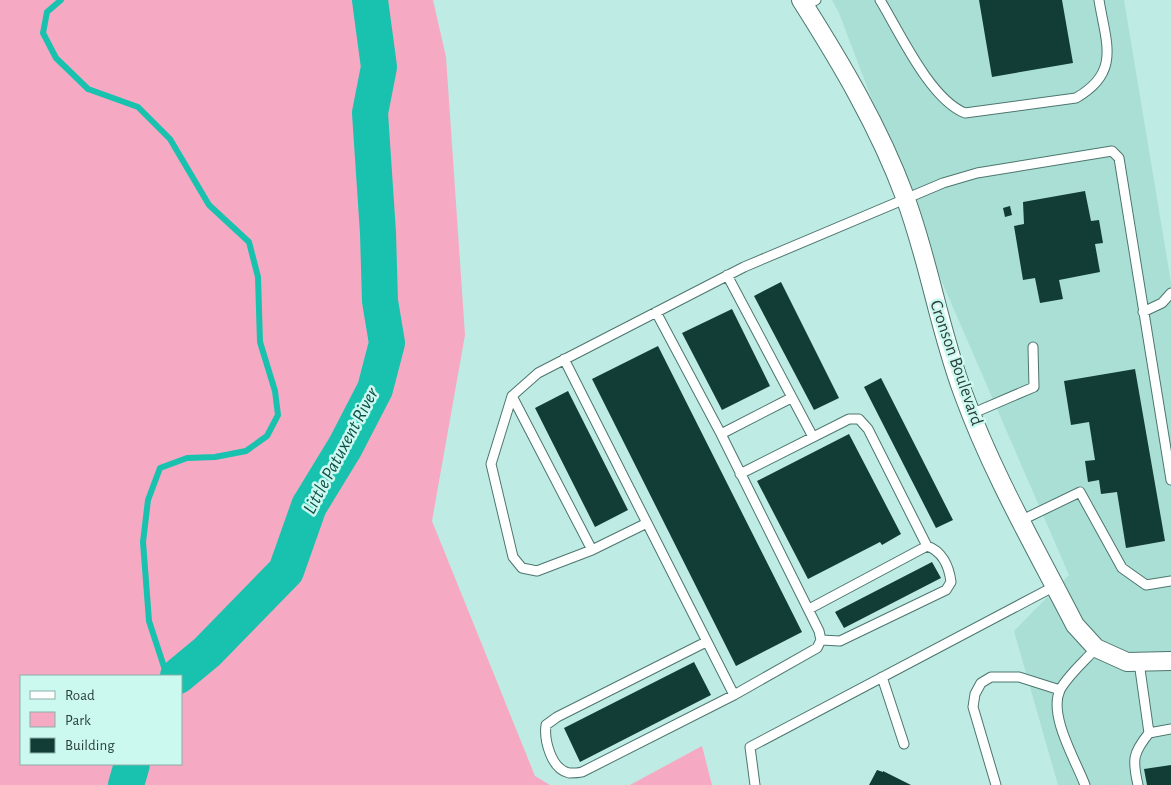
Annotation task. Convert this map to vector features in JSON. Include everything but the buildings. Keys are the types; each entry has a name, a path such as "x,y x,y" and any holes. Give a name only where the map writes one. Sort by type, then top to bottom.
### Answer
{"street":[{"name":"Cronson Boulevard","path":"808,2 866,108 906,199 948,346 972,414 1074,625 1096,648 1126,662 1171,661"}],"lane":[{"path":"880,0 935,91 955,109 965,113 1076,98 1088,91 1106,68 1108,55 1099,0"},
{"path":"647,523 592,550 537,572 522,568 513,557 491,464 512,396 538,373 727,275 906,199 977,173 1112,151 1119,158 1171,480"},
{"path":"727,275 812,437"},
{"path":"1143,312 1162,302 1171,293"},
{"path":"656,312 721,434 809,608 821,640 817,648 734,695 582,772 568,773 558,766 548,749 545,736 546,725 557,717 706,642"},
{"path":"972,414 1034,387 1033,347"},
{"path":"564,360 734,695"},
{"path":"512,396 592,550"},
{"path":"721,434 791,398"},
{"path":"740,474 849,419 859,419 868,429 927,546 940,552 952,582 946,590 840,641 821,640"},
{"path":"1022,520 1080,492 1122,568 1146,585 1171,581"},
{"path":"809,608 927,546"},
{"path":"755,785 750,747 1055,586"},
{"path":"1086,785 1067,745 1059,716 1060,690 1096,648"},
{"path":"1139,662 1149,733"},
{"path":"996,785 973,707 975,694 981,683 992,677 1019,677 1060,690"},
{"path":"882,678 904,744"},
{"path":"1138,785 1134,766 1136,750 1149,733 1171,730"}],"shaded area":[{"path":"832,0 1124,0 1171,283 1171,785 1058,785 1014,631 1069,575 936,268 839,13"}],"green space":[{"path":"0,0 433,0 446,57 465,335 432,521 535,776 550,785 0,785"},
{"path":"702,746 712,785 630,785"}],"waterway":[{"path":"61,0 47,12 43,33 56,58 88,89 138,107 170,139 209,205 249,242 258,277 260,342 275,391 278,415 267,436 246,451 215,457 187,458 160,468 148,500 143,542 149,621 167,675"},
{"name":"Little Patuxent River","path":"179,675 207,652 286,571 309,506 345,447 375,389 387,343 380,301 378,233 370,113 379,67 370,0"},
{"name":"Little Patuxent River","path":"126,785 132,765"}]}
